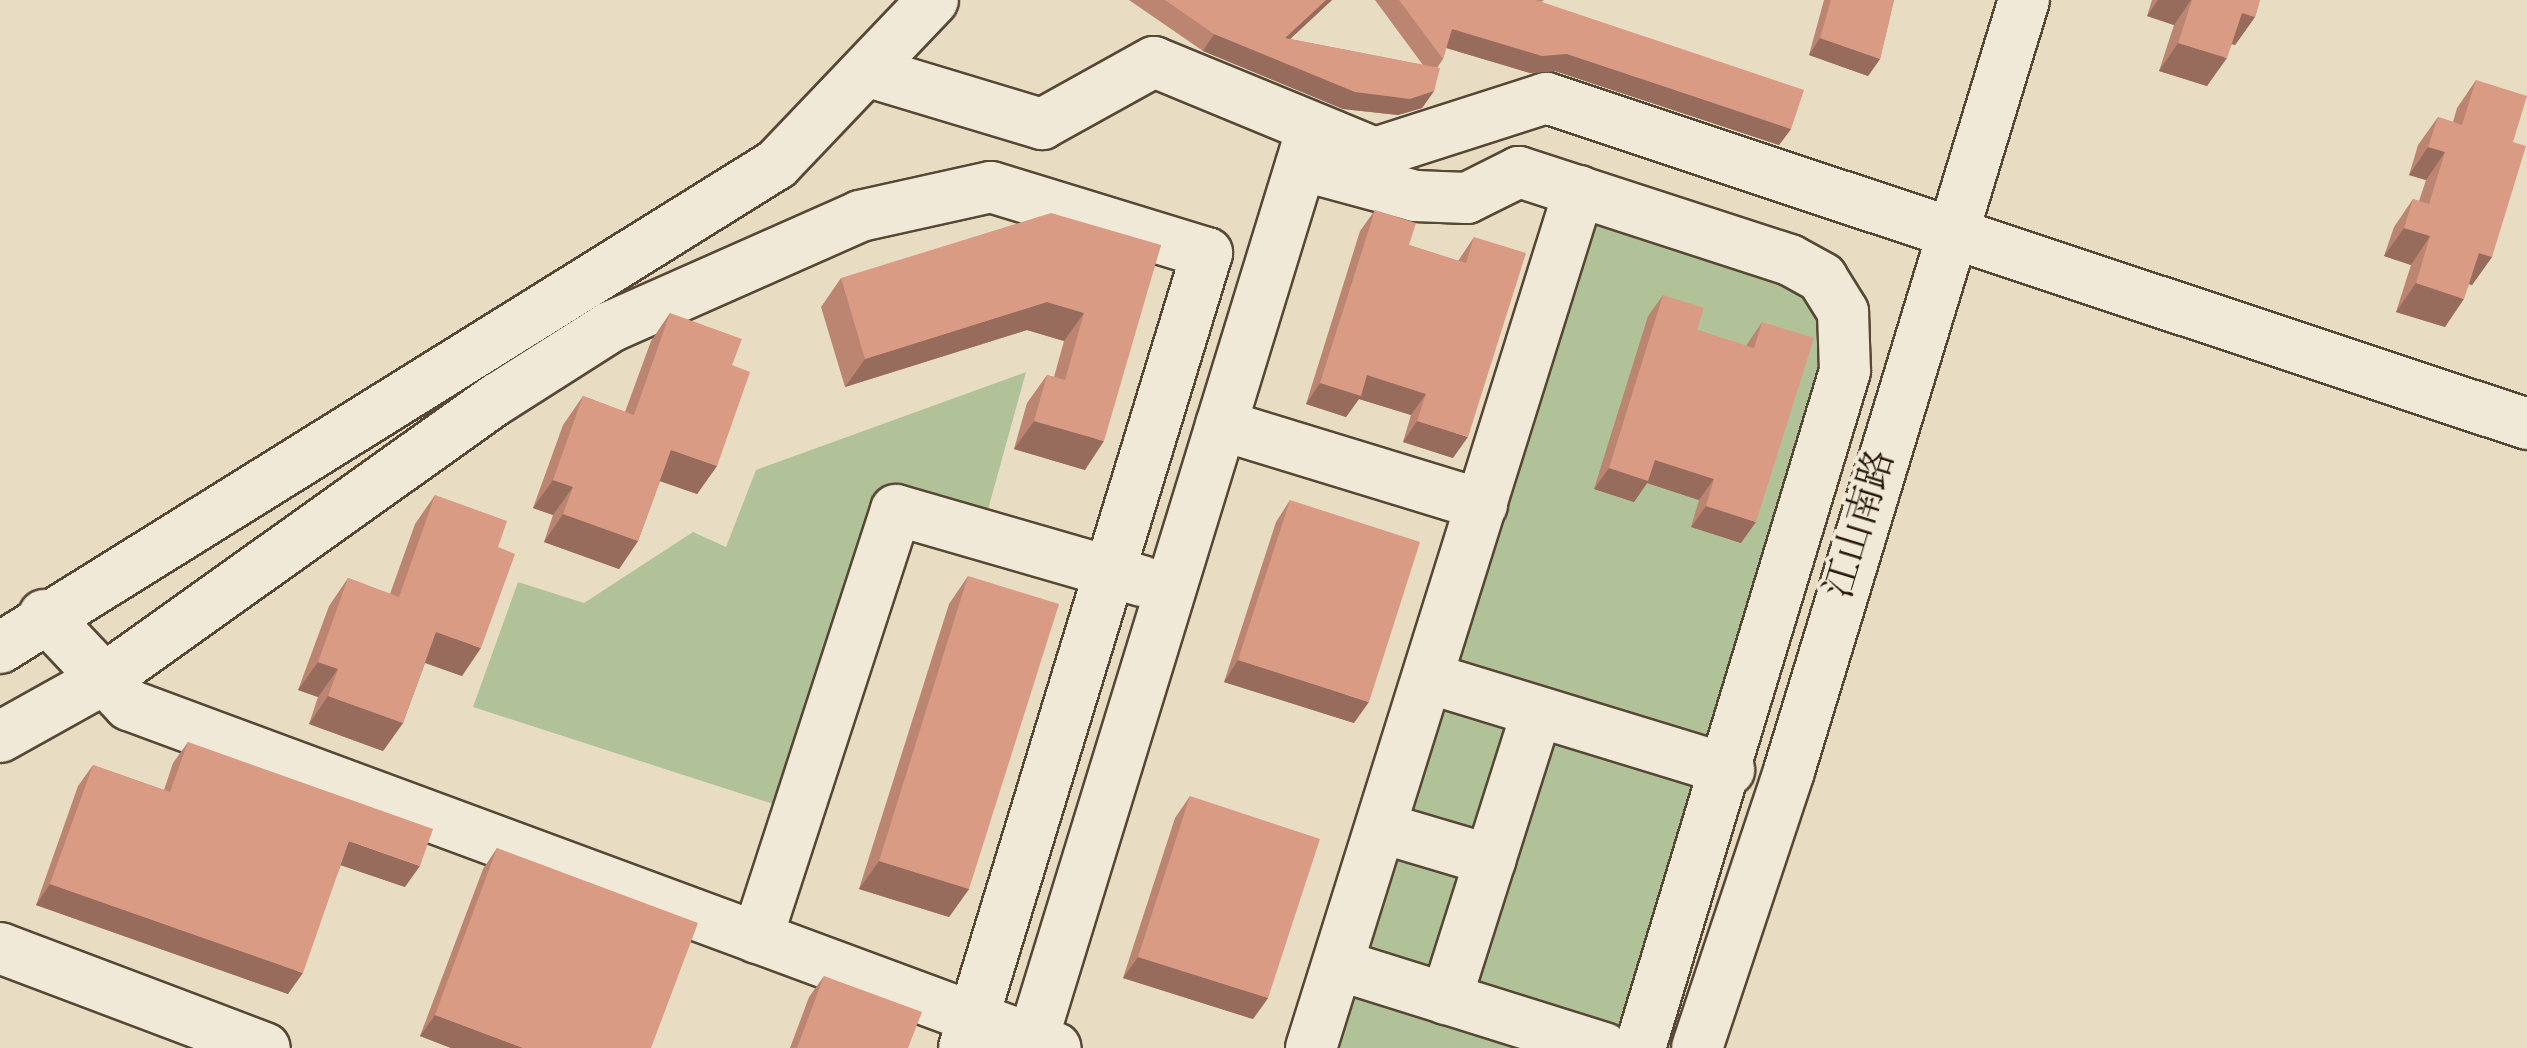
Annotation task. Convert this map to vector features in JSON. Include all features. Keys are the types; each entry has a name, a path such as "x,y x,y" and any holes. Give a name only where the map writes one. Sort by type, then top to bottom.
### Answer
{"street":[{"path":"0,648 44,615 777,164 934,0"},
{"name":"江山南路","path":"1697,1048 1789,770 2024,0"},
{"path":"866,71 1042,124 1154,62 1306,146 1414,196 1467,198 1518,172 1790,260 1822,278 1843,312 1845,371 1728,770 1640,1048"},
{"path":"1306,146 1375,153 1546,98 1950,237 2527,424"},
{"path":"44,615 128,706 757,938 969,1033 1040,1045 1170,590 1306,146"},
{"path":"0,737 104,679 497,399 610,327 860,216 991,187 1207,253 969,1033"},
{"path":"1311,1048 1580,191"},
{"path":"1221,425 1482,506"},
{"path":"757,938 896,510 1170,590"},
{"path":"1428,678 1728,770"},
{"path":"1446,998 1537,712"},
{"path":"1382,828 1490,860"},
{"path":"0,948 265,1048"},
{"path":"1339,965 1604,1048"}],"green space":[{"path":"1579,191 1843,312 1640,1048 1311,1048"},
{"path":"1026,372 981,535 897,510 798,812 473,707 518,582 584,603 693,532 726,547 756,470"}],"building":[{"path":"1165,0 1326,0 1285,38 1440,68 1434,91 1410,99 1355,92 1214,34"},
{"path":"1399,0 1536,0 1804,90 1791,129 1567,54 1542,56 1452,29 1443,59"},
{"path":"1831,0 1894,0 1880,59 1820,38"},
{"path":"2192,0 2260,0 2255,17 2242,13 2227,58 2178,43"},
{"path":"2476,80 2527,96 2513,142 2526,146 2492,257 2479,253 2464,299 2416,283 2430,236 2404,228 2413,199 2429,204 2445,152 2428,147 2438,117 2462,125"},
{"path":"1375,210 1416,223 1409,245 1466,263 1474,237 1526,253 1468,437 1417,421 1426,394 1367,375 1361,396 1320,383"},
{"path":"1051,213 1161,245 1104,441 1034,421 1047,375 1065,380 1084,313 1047,302 865,359 841,278"},
{"path":"1663,295 1704,308 1697,330 1754,348 1762,322 1814,338 1756,522 1706,506 1714,479 1655,460 1648,481 1609,468"},
{"path":"670,313 742,339 732,365 750,372 717,466 671,450 638,541 563,514 573,487 553,480 583,396 634,415"},
{"path":"435,495 507,521 498,547 515,554 481,648 436,632 403,723 328,696 338,669 318,662 348,578 399,597"},
{"path":"1290,500 1420,542 1369,702 1238,660"},
{"path":"968,576 1059,604 969,889 879,861"},
{"path":"188,742 433,829 420,866 349,841 303,973 50,884 93,765 170,792"},
{"path":"1190,796 1320,839 1268,998 1138,957"},
{"path":"497,848 698,923 651,1048 523,1048 435,1015"},
{"path":"824,976 922,1012 908,1048 797,1048"}]}
